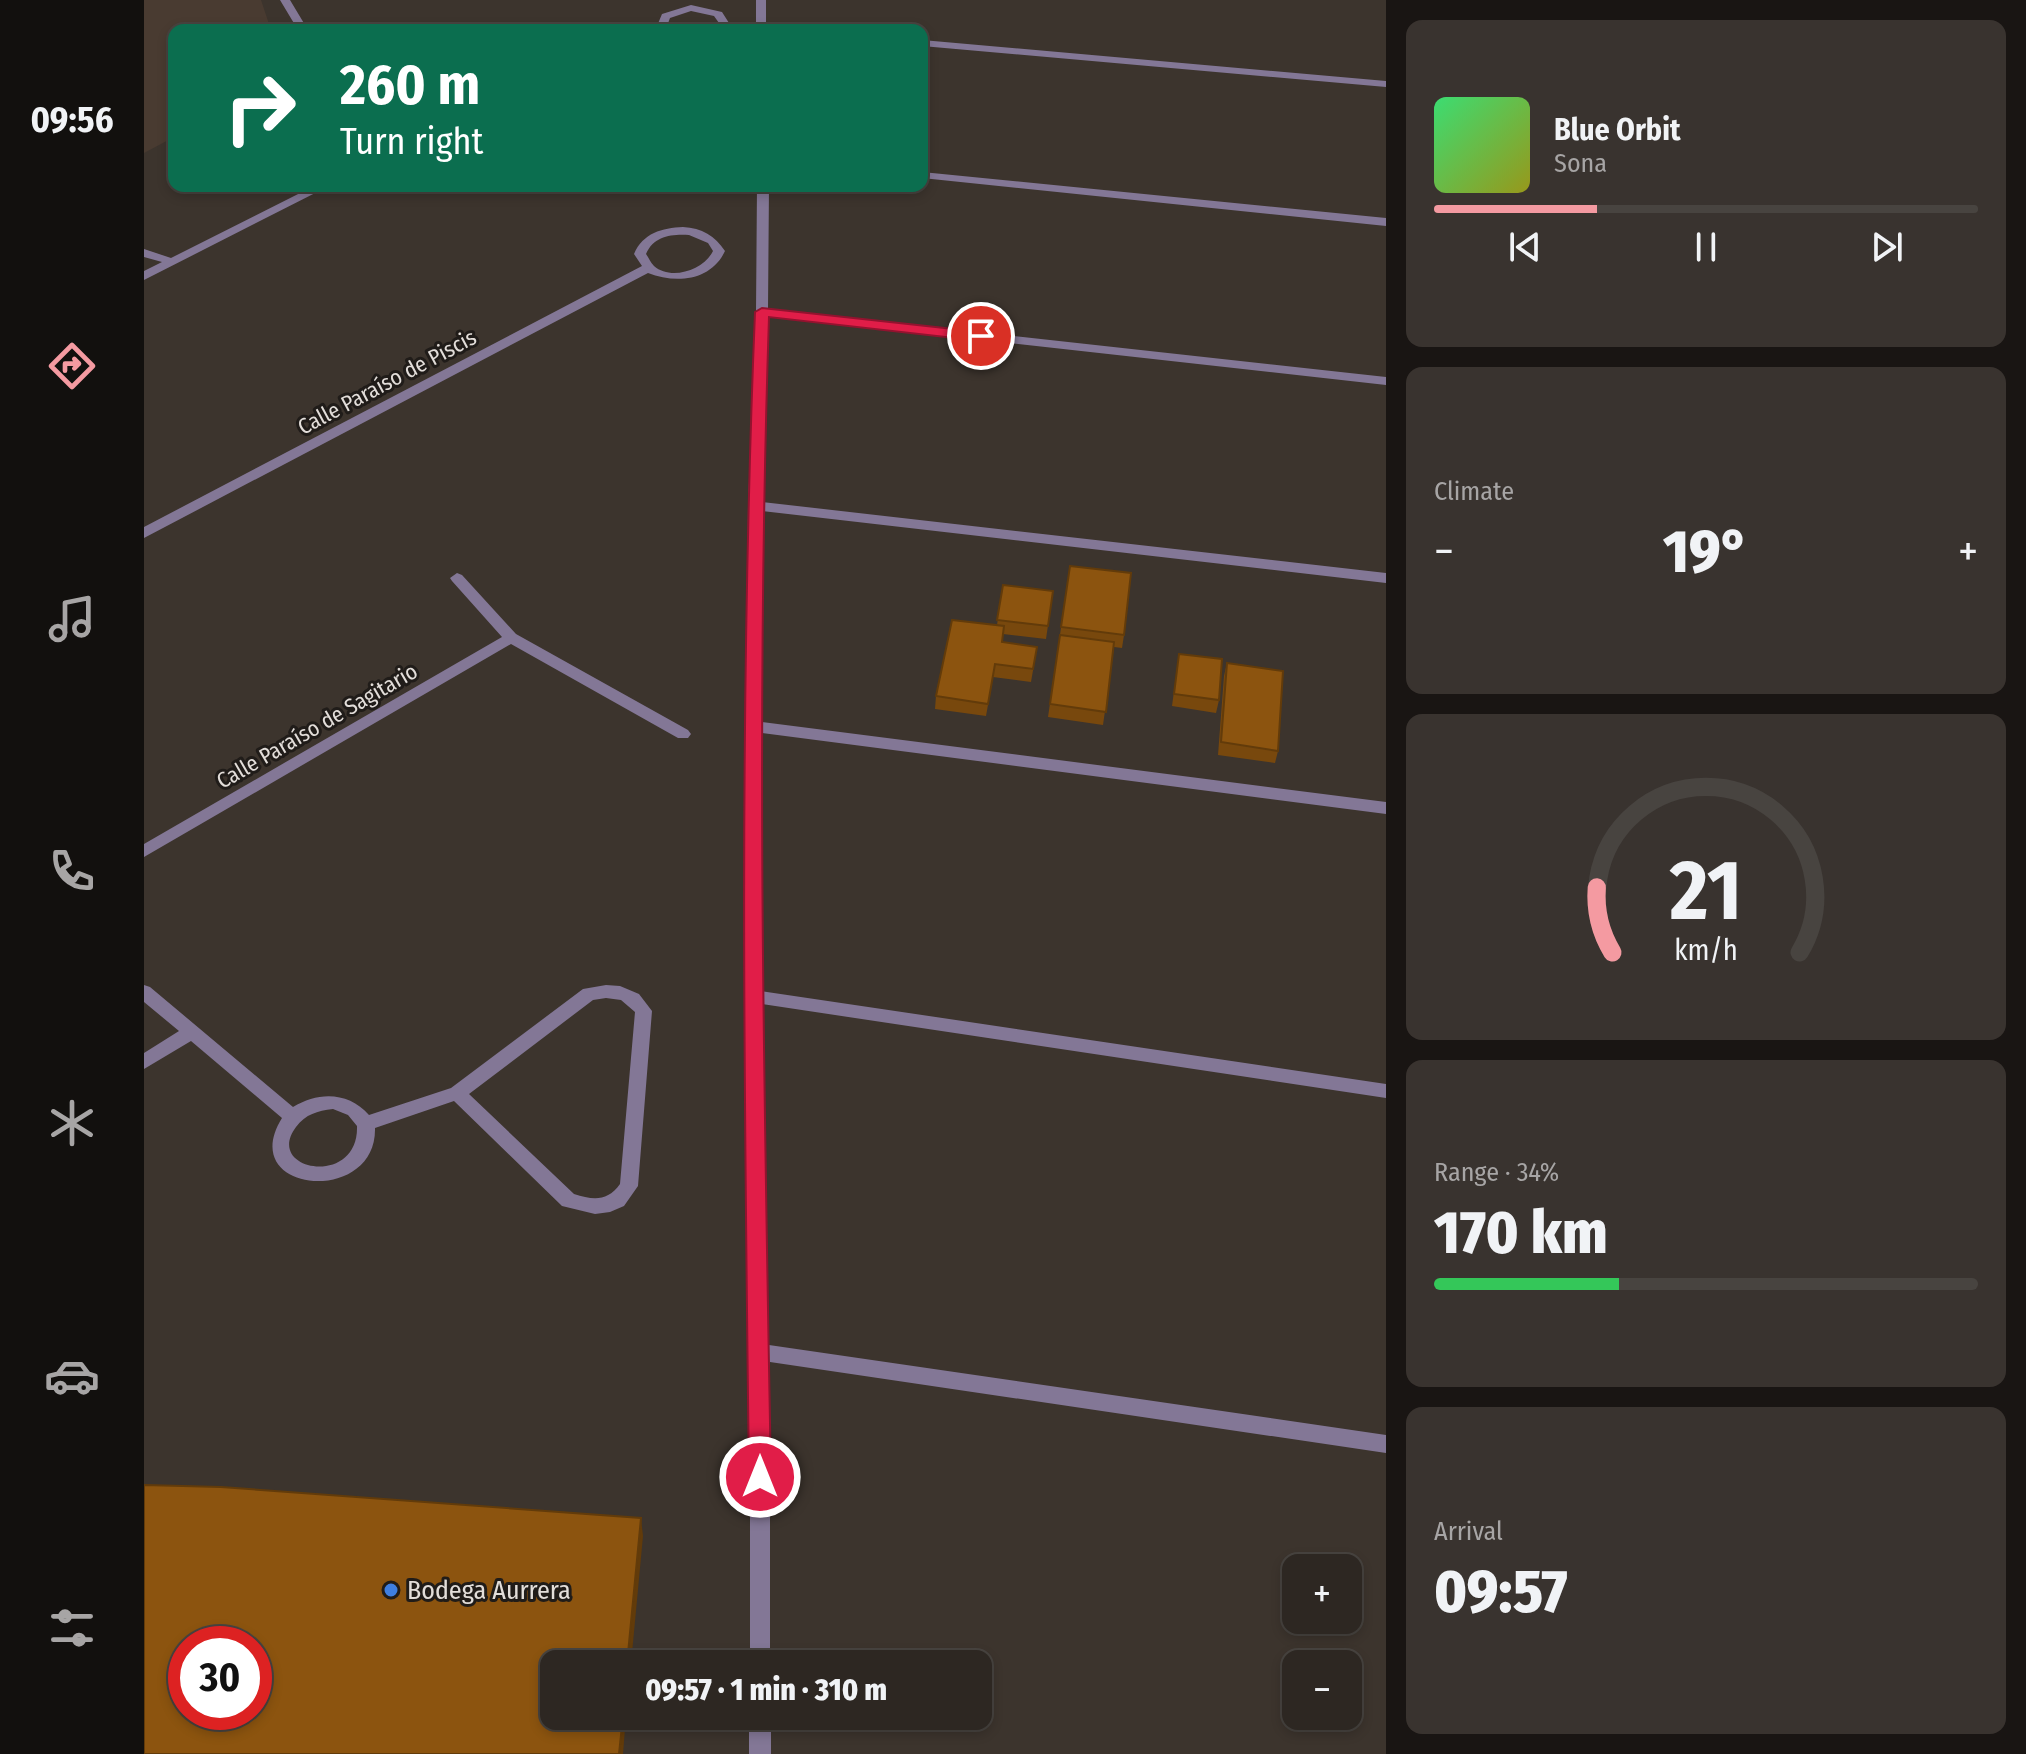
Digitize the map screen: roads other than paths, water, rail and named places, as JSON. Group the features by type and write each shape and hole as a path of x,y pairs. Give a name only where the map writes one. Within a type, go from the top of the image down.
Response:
{"street":[{"path":"285,0 299,24"},
{"path":"761,0 761,24"},
{"path":"663,24 666,16 691,8 718,14 723,24"},
{"path":"928,44 1386,84"},
{"path":"928,176 1386,222"},
{"path":"144,276 311,192"},
{"path":"760,1650 760,1352 753,996 755,506 763,192"},
{"path":"667,232 702,234 711,239 719,254 709,268 685,276 658,273 648,268 642,261 642,247 647,241 667,232"},
{"path":"144,253 173,262"},
{"name":"Calle Paraíso de Piscis","path":"144,533 648,268"},
{"path":"762,312 1386,381"},
{"path":"755,506 1386,578"},
{"path":"457,578 511,638 683,734"},
{"name":"Calle Paraíso de Sagitario","path":"144,851 511,638"},
{"path":"755,727 1386,808"},
{"path":"366,1124 457,1093 589,994 607,990 624,992 637,1000 644,1011 629,1186 622,1199 605,1207 587,1207 568,1200 457,1093"},
{"path":"144,992 292,1116"},
{"path":"753,996 1386,1091"},
{"path":"144,1062 192,1032"},
{"path":"334,1102 354,1110 366,1124 365,1143 354,1161 334,1173 311,1175 291,1167 280,1152 281,1133 292,1116 312,1105 334,1102"},
{"path":"760,1352 1386,1444"},
{"path":"760,1730 760,1754"}],"place":[{"name":"Bodega Aurrera","path":"391,1590"}]}
